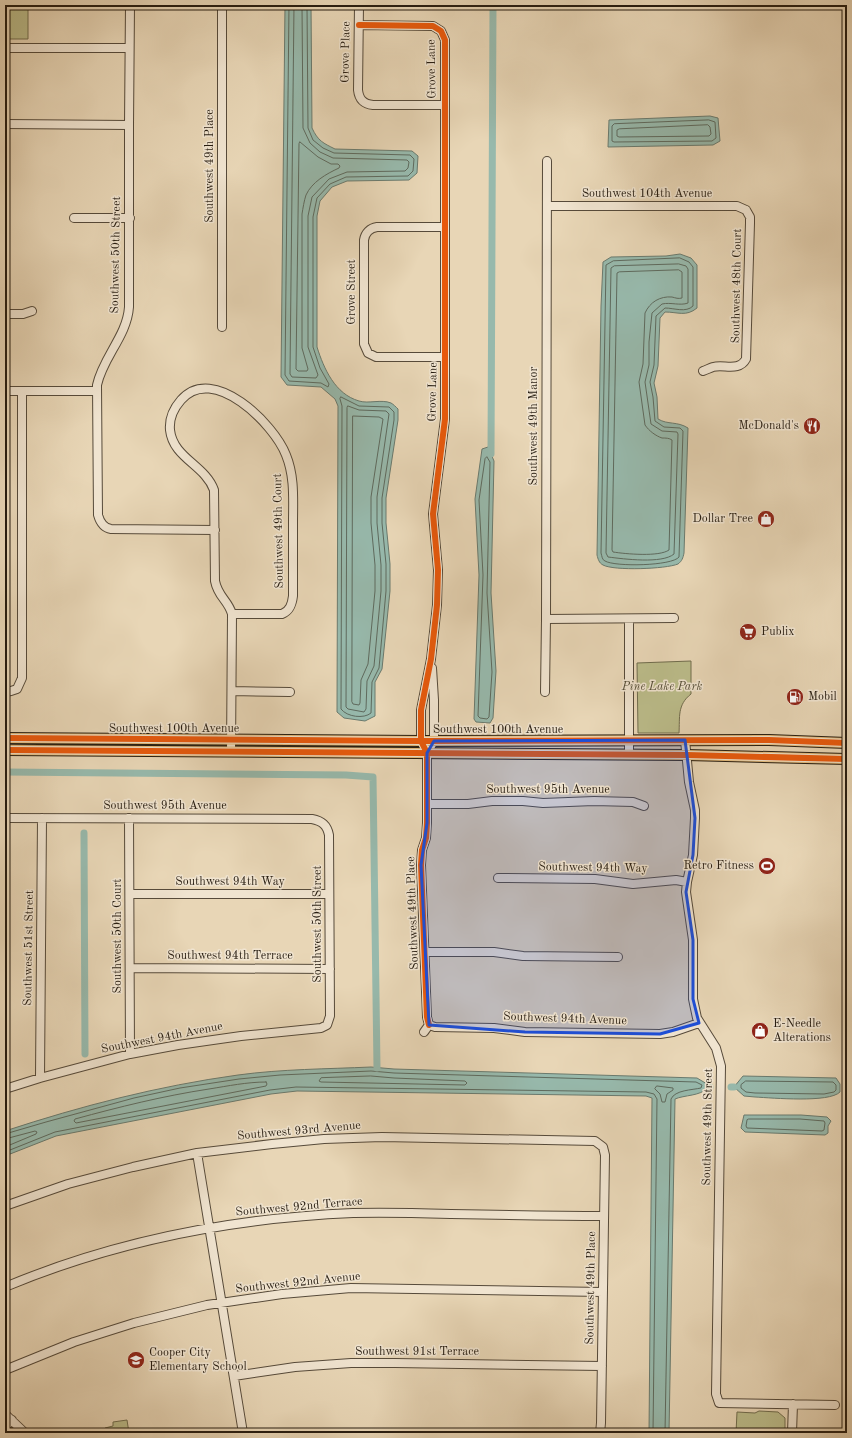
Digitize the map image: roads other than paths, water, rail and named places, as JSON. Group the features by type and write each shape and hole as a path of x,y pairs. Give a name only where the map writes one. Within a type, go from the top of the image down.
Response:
{"main road":[{"name":"Southwest 100th Avenue","path":"5,738 421,741 769,740 847,743"},
{"name":"Southwest 100th Avenue","path":"5,750 629,754 847,759"}],"street":[{"name":"Southwest 50th Street","path":"130,5 128,125 130,293 128,318 125,328 100,373 97,391 98,515 100,522 105,527 111,529 215,530"},
{"name":"Southwest 49th Place","path":"222,5 222,327"},
{"name":"Grove Place","path":"359,5 358,90 360,99 370,105 444,105"},
{"name":"Grove Lane","path":"359,25 430,26 439,29 443,33 445,40 445,419 433,514 438,587 431,659 421,710 421,741 427,753"},
{"path":"5,48 129,48"},
{"path":"5,124 128,125"},
{"name":"Southwest 49th Manor","path":"545,692 547,161"},
{"name":"Southwest 104th Avenue","path":"547,206 737,206 748,208"},
{"name":"Southwest 48th Court","path":"703,371 712,367 735,367 742,365 747,356 750,223 748,208"},
{"path":"74,218 130,218"},
{"name":"Grove Street","path":"444,227 377,227 369,231 364,240 364,344 369,354 373,356 445,357"},
{"path":"5,314 23,314 32,311"},
{"name":"Southwest 49th Court","path":"215,530 215,499 211,482 208,477 179,452 170,430 172,416 184,396 196,390 205,389 221,390 234,397 265,423 276,437 286,454 291,474 293,492 293,596 290,607 282,614 232,614"},
{"path":"5,391 97,391"},
{"path":"5,692 17,689 22,678 22,391"},
{"path":"215,530 215,572 217,589 228,605 232,614 231,752"},
{"path":"546,619 674,618"},
{"path":"629,619 629,754"},
{"name":"Grove Lane","path":"427,753 434,741 435,705 431,659"},
{"path":"232,691 290,692"},
{"name":"Southwest 49th Street","path":"686,740 689,782 694,802 695,818 693,855 687,882 686,896 693,940 693,999 695,1013 699,1023 716,1048 721,1066 716,1394 719,1403 792,1404"},
{"name":"Southwest 49th Place","path":"427,753 427,831 421,857 427,1028"},
{"name":"Southwest 95th Avenue","path":"427,804 468,804 492,801 523,801 543,803 594,801 633,802 644,806"},
{"name":"Southwest 95th Avenue","path":"5,818 312,819 320,821 324,824"},
{"name":"Southwest 51st Street","path":"40,1078 42,818"},
{"name":"Southwest 50th Court","path":"129,818 130,1054"},
{"name":"Southwest 50th Street","path":"324,824 329,835 330,1016 327,1025"},
{"name":"Southwest 94th Way","path":"498,878 595,879 623,884 676,880 687,882"},
{"name":"Southwest 94th Way","path":"130,894 329,894"},
{"path":"425,952 494,952 523,956 618,957"},
{"name":"Southwest 94th Terrace","path":"130,968 330,968"},
{"name":"Southwest 94th Avenue","path":"427,1028 494,1028 525,1032 660,1034 673,1032 699,1023"},
{"name":"Southwest 94th Avenue","path":"5,1089 130,1054 212,1040 273,1032 317,1029 327,1025"},
{"name":"Southwest 93rd Avenue","path":"5,1206 93,1177 133,1167 197,1153 284,1142 352,1138 589,1140 601,1144"},
{"name":"Southwest 49th Place","path":"600,1433 605,1155 605,1150 601,1144"},
{"path":"197,1153 223,1303 243,1433"},
{"name":"Southwest 92nd Terrace","path":"5,1287 49,1270 146,1242 210,1228 294,1217 354,1213 604,1216"},
{"name":"Southwest 92nd Avenue","path":"5,1370 74,1342 109,1330 156,1317 223,1303 282,1294 351,1288 603,1292"},
{"name":"Southwest 91st Terrace","path":"234,1376 294,1367 359,1363 602,1366"},
{"path":"792,1433 792,1404 835,1405"},
{"path":"5,1414 25,1433"},
{"path":"5,1427 12,1420"}],"water":[{"path":"285,5 311,5 312,128 319,139 335,149 412,151 418,156 417,173 409,180 347,181 332,187 320,201 317,216 317,347 323,364 337,387 351,398 363,402 379,401 392,403 398,409 398,420 386,498 390,591 382,669 375,682 375,716 365,721 344,718 337,712 338,406 335,399 321,387 287,385 281,377"},
{"path":"710,116 718,118 720,141 713,145 608,147 609,120"},
{"path":"680,254 691,258 697,265 697,308 693,311 685,313 665,312 660,318 658,366 654,383 657,397 658,419 665,422 680,424 688,428 684,555 678,564 672,566 640,569 609,567 601,563 597,555 603,262 611,257 666,256"},
{"path":"488,447 494,461 491,593 496,671 493,718 490,723 476,722 474,719 479,575 475,499 482,449"},
{"path":"371,1067 394,1069 697,1078 707,1084 707,1088 701,1093 675,1099 669,1433 649,1433 652,1098 646,1096 297,1091 271,1094 56,1136 5,1156 5,1131 91,1105 149,1091 238,1075 288,1070"},
{"path":"743,1076 836,1078 840,1084 840,1092 825,1098 813,1099 744,1096 734,1087"},
{"path":"744,1115 801,1115 827,1117 831,1121 828,1126 828,1133 825,1135 745,1132 741,1128"}],"waterway":[{"path":"491,454 493,5"},
{"path":"5,772 346,775 373,777 377,1068"},
{"path":"84,833 85,1054"}],"place":[{"name":"McDonald's","path":"812,426"},
{"name":"Dollar Tree","path":"766,519"},
{"name":"Publix","path":"748,632"},
{"name":"Mobil","path":"795,697"},
{"name":"Retro Fitness","path":"767,866"},
{"name":"E-Needle Alterations","path":"760,1031"},
{"name":"Cooper City Elementary School","path":"136,1360"}],"park label":[{"name":"Pine Lake Park","path":"662,687"}]}
